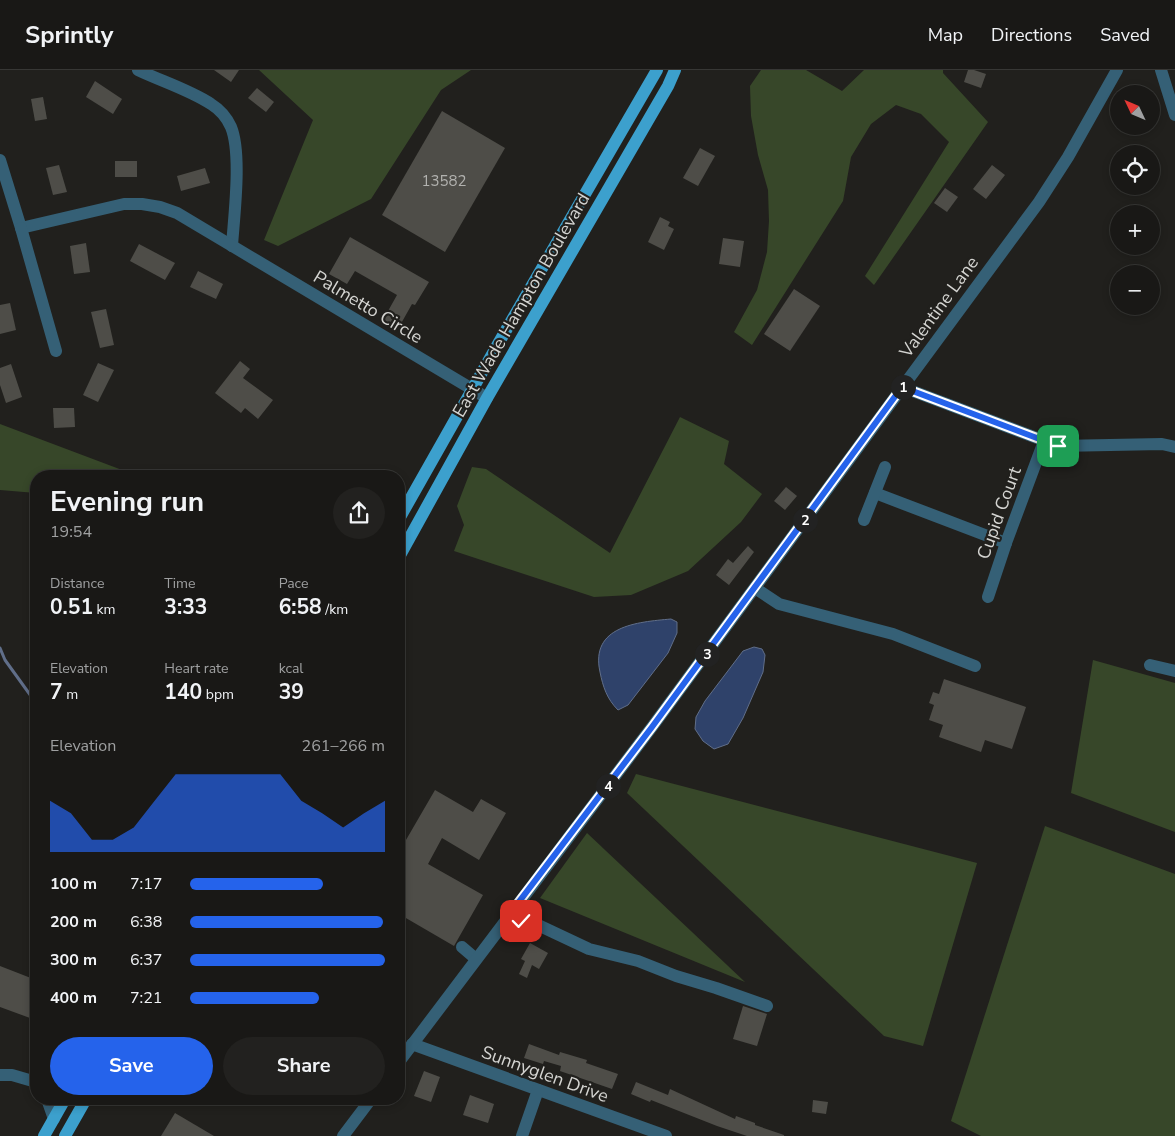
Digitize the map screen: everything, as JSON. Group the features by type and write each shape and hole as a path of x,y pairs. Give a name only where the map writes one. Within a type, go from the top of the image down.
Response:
{"main road":[{"name":"East Wade Hampton Boulevard","path":"405,508 657,70"},
{"name":"East Wade Hampton Boulevard","path":"405,546 513,352 625,161 668,86 675,70"},
{"path":"609,151 625,161"},
{"path":"540,271 555,280"},
{"path":"498,344 513,352"},
{"path":"44,1136 62,1105"},
{"path":"65,1136 83,1105"}],"street":[{"path":"138,70 213,105 223,115 231,128 234,142 236,175 232,246"},
{"name":"Valentine Lane","path":"405,1054 595,804 1039,202 1077,142 1117,70"},
{"path":"1161,70 1175,115"},
{"path":"0,160 56,352"},
{"name":"Palmetto Circle","path":"21,228 124,204 160,207 177,213 487,398"},
{"path":"902,387 1058,446 1162,444 1175,447"},
{"name":"Cupid Court","path":"988,597 1044,441"},
{"path":"864,520 885,467"},
{"path":"875,493 1006,543"},
{"path":"755,588 778,604 893,634 975,666"},
{"path":"1150,665 1175,670"},
{"path":"509,915 521,921 538,925 589,949 638,961 676,976 766,1006"},
{"path":"462,947 476,958"},
{"name":"Sunnyglen Drive","path":"412,1044 666,1136"},
{"path":"0,1075 18,1076 30,1082"},
{"path":"522,1136 538,1090"},
{"path":"49,1105 54,1119"},
{"path":"343,1136 366,1105"}],"green space":[{"path":"259,70 471,70 441,90 371,199 278,246 264,240 313,120"},
{"path":"761,70 806,70 842,91 864,70 943,70 943,73 988,122 874,285 865,276 949,142 921,114 896,105 871,124 851,157 843,201 752,345 734,332 757,290 767,252 768,190 758,155 751,116 750,86"},
{"path":"680,417 729,441 724,464 762,494 741,522 688,571 631,595 594,597 454,551 464,525 457,506 472,467 486,469 610,553"},
{"path":"0,424 122,470 30,470 30,492 0,490"},
{"path":"1093,660 1175,683 1175,832 1071,793"},
{"path":"636,774 977,863 923,1046 884,1036 627,793"},
{"path":"1045,826 1175,874 1175,1136 981,1136 951,1121"},
{"path":"587,833 745,982 540,898"}],"water":[{"path":"671,619 677,622 677,633 668,653 628,705 618,710 608,697 601,677 599,657 602,645 609,636 619,629 644,622"},
{"path":"754,647 762,649 765,655 763,672 743,718 728,744 714,749 703,741 695,729 696,717 705,701 743,651"}],"building":[{"path":"214,70 239,70 231,82"},
{"path":"968,70 986,74 981,88 964,82"},
{"path":"95,81 122,99 113,114 86,97"},
{"path":"257,88 274,102 266,112 248,98"},
{"path":"43,97 47,119 35,121 31,99"},
{"path":"442,111 505,148 445,252 382,215"},
{"path":"700,148 715,156 698,186 683,178"},
{"path":"115,161 137,161 137,177 115,177"},
{"path":"59,165 67,192 53,195 46,168"},
{"path":"992,165 1005,175 986,199 973,189"},
{"path":"205,168 210,183 181,191 177,176"},
{"path":"945,188 958,197 947,212 934,203"},
{"path":"660,217 670,222 668,226 674,229 664,250 648,242"},
{"path":"350,237 429,282 415,305 412,304 398,329 383,320 397,295 355,271 347,284 329,274"},
{"path":"723,238 744,241 740,267 719,264"},
{"path":"86,243 90,272 74,274 70,246"},
{"path":"139,244 175,263 165,280 130,261"},
{"path":"198,271 223,284 216,299 190,287"},
{"path":"794,289 820,306 790,351 764,334"},
{"path":"10,303 16,330 0,334 0,305"},
{"path":"106,309 114,345 100,348 91,312"},
{"path":"240,361 250,369 243,378 273,400 258,419 245,408 241,413 215,393"},
{"path":"98,363 114,370 98,402 83,395"},
{"path":"11,364 22,397 6,403 0,385 0,368"},
{"path":"53,408 74,408 75,427 54,428"},
{"path":"786,487 797,496 785,510 774,501"},
{"path":"748,546 754,552 729,585 716,575 728,559 733,563"},
{"path":"944,679 1026,707 1012,749 985,740 981,752 939,737 943,725 929,720 934,705 929,703 933,692 939,694"},
{"path":"435,790 473,812 481,799 506,813 479,860 442,838 428,864 483,895 454,946 405,917 405,842"},
{"path":"530,943 548,953 539,969 532,965 527,978 519,974 525,961 521,959"},
{"path":"0,966 30,978 30,1018 0,1007"},
{"path":"743,1006 767,1014 757,1046 733,1039"},
{"path":"529,1044 559,1055 560,1052 587,1060 586,1063 618,1074 612,1089 560,1071 561,1066 544,1061 543,1064 524,1058"},
{"path":"424,1071 440,1077 431,1102 414,1096"},
{"path":"636,1082 668,1095 670,1089 735,1119 736,1116 784,1136 747,1136 651,1100 650,1102 631,1094"},
{"path":"470,1095 494,1104 488,1123 463,1115"},
{"path":"813,1100 828,1102 826,1114 812,1112"},
{"path":"175,1113 214,1136 161,1136"}],"waterway":[{"path":"0,648 5,660 30,695"}],"route":[{"path":"521,921 509,915 589,812 902,387 1058,446"}]}
